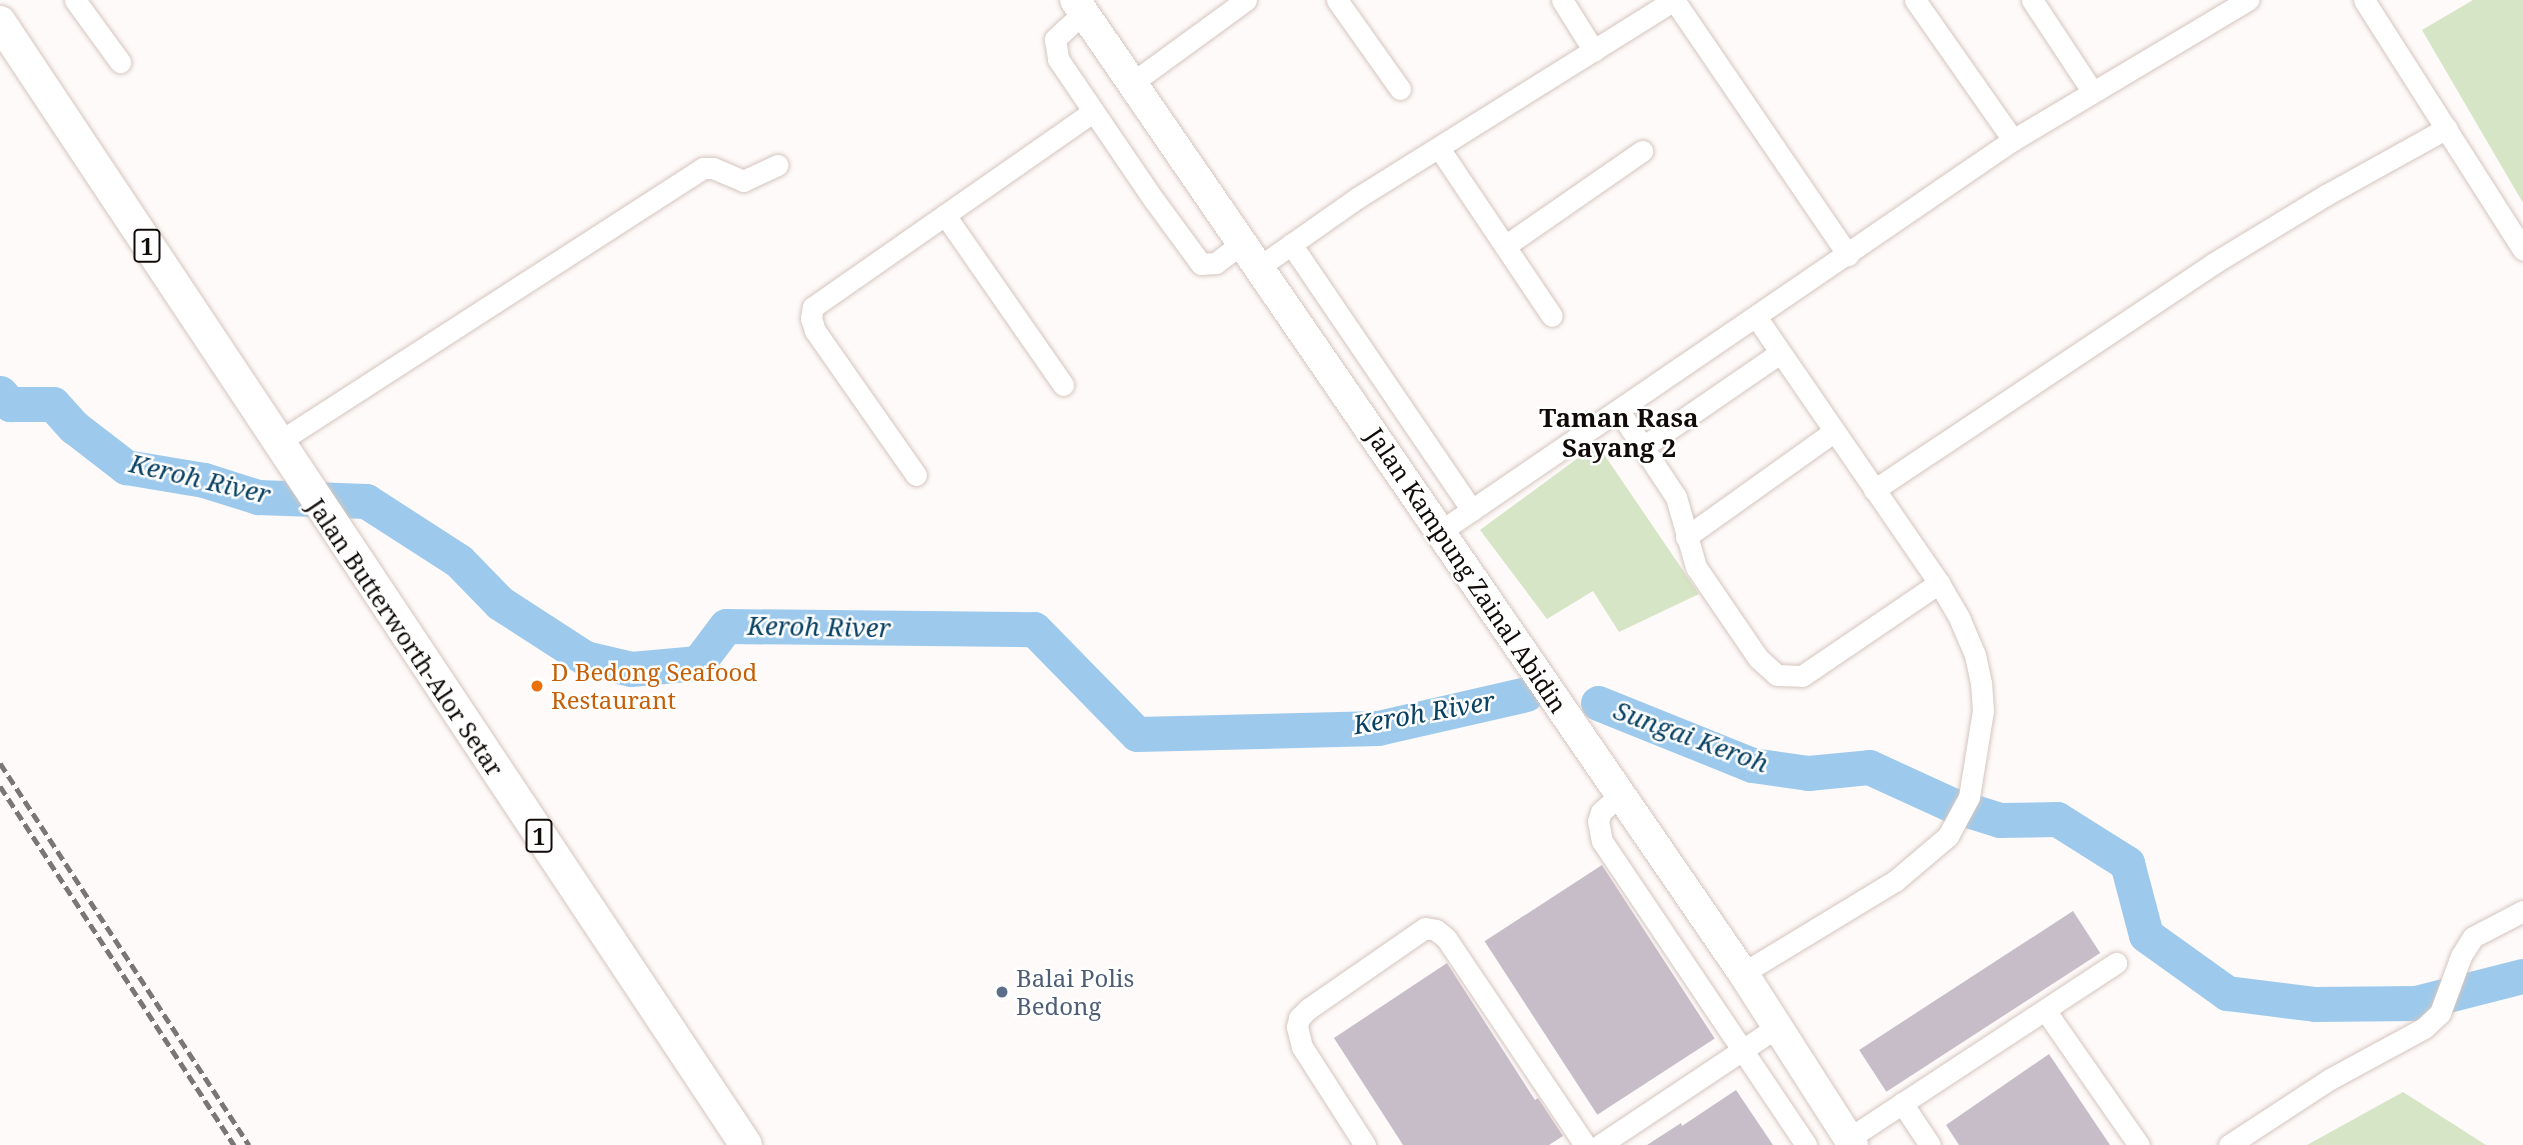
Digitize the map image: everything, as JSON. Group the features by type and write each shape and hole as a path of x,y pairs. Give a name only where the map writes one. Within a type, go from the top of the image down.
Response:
{"main road":[{"name":"Jalan Butterworth-Alor Setar","path":"0,22 277,443 746,1145"}],"street":[{"path":"75,0 120,62"},
{"path":"1132,83 1246,0"},
{"path":"1337,0 1400,89"},
{"path":"1562,0 1594,51"},
{"path":"1080,6 1055,40 1058,59 1201,264 1216,263 1291,244 1674,0 1849,255"},
{"path":"1915,0 2013,140"},
{"path":"2032,0 2092,91"},
{"path":"1441,531 1757,318 2013,140 2248,0"},
{"path":"2364,0 2523,250"},
{"name":"Jalan Kampung Zainal Abidin","path":"1080,6 1743,973 1851,1142"},
{"path":"916,475 814,331 811,318 813,307 1093,112"},
{"path":"1874,490 2214,263 2326,195 2446,128"},
{"path":"1439,148 1552,316"},
{"path":"1505,246 1642,151"},
{"path":"277,443 703,168 713,168 743,181 778,165"},
{"path":"945,215 1063,385"},
{"path":"1291,244 1472,510"},
{"path":"1743,973 1895,881 1948,836 1969,797 1981,735 1981,683 1968,636 1939,583 1757,318"},
{"path":"1643,447 1780,353"},
{"path":"1619,411 1676,497 1682,510 1686,537 1696,567 1758,658 1777,675 1790,678 1802,676 1939,583"},
{"path":"1686,537 1833,432"},
{"path":"1620,794 1601,812 1598,821 1602,841 1806,1145"},
{"path":"2229,1145 2330,1079 2409,1038 2440,1013 2450,993 2461,956 2473,937 2523,911"},
{"path":"1365,1145 1302,1047 1297,1027 1299,1018 1425,928 1436,930 1446,938 1585,1145"},
{"path":"1851,1142 1902,1103 2116,963"},
{"path":"2045,1010 2138,1145"},
{"path":"1600,1145 1777,1027"},
{"path":"1902,1103 1930,1145"}],"green space":[{"path":"2473,0 2523,0 2523,203 2422,30"},
{"path":"1597,444 1699,594 1619,632 1593,591 1547,619 1480,530"},
{"path":"2403,1092 2486,1145 2307,1145"}],"building":[{"path":"1602,865 1715,1039 1597,1115 1485,941"},
{"path":"2073,911 2100,953 1886,1092 1859,1050"},
{"path":"1447,963 1535,1100 1538,1098 1563,1136 1549,1145 1403,1145 1334,1038"},
{"path":"2049,1054 2110,1145 1959,1145 1946,1125"},
{"path":"1736,1090 1773,1145 1647,1145 1681,1123 1682,1126"}],"waterway":[{"name":"Keroh River","path":"0,393 10,404 53,404 74,427 126,467 204,480 258,497 366,501 459,561 500,603 585,658 631,669 698,663 726,626 1034,629 1137,734 1378,728 1526,694"},
{"name":"Sungai Keroh","path":"1598,703 1752,765 1808,773 1869,767 1952,805 2000,820 2057,819 2127,863 2146,935 2227,993 2315,1004 2416,1003 2523,976"}],"railway":[{"path":"0,763 249,1145"},
{"path":"0,786 234,1145"}],"place":[{"name":"D Bedong Seafood Restaurant","path":"537,686"},
{"name":"Balai Polis Bedong","path":"1002,992"}],"district":[{"name":"Taman Rasa Sayang 2","path":"1619,433"}]}
